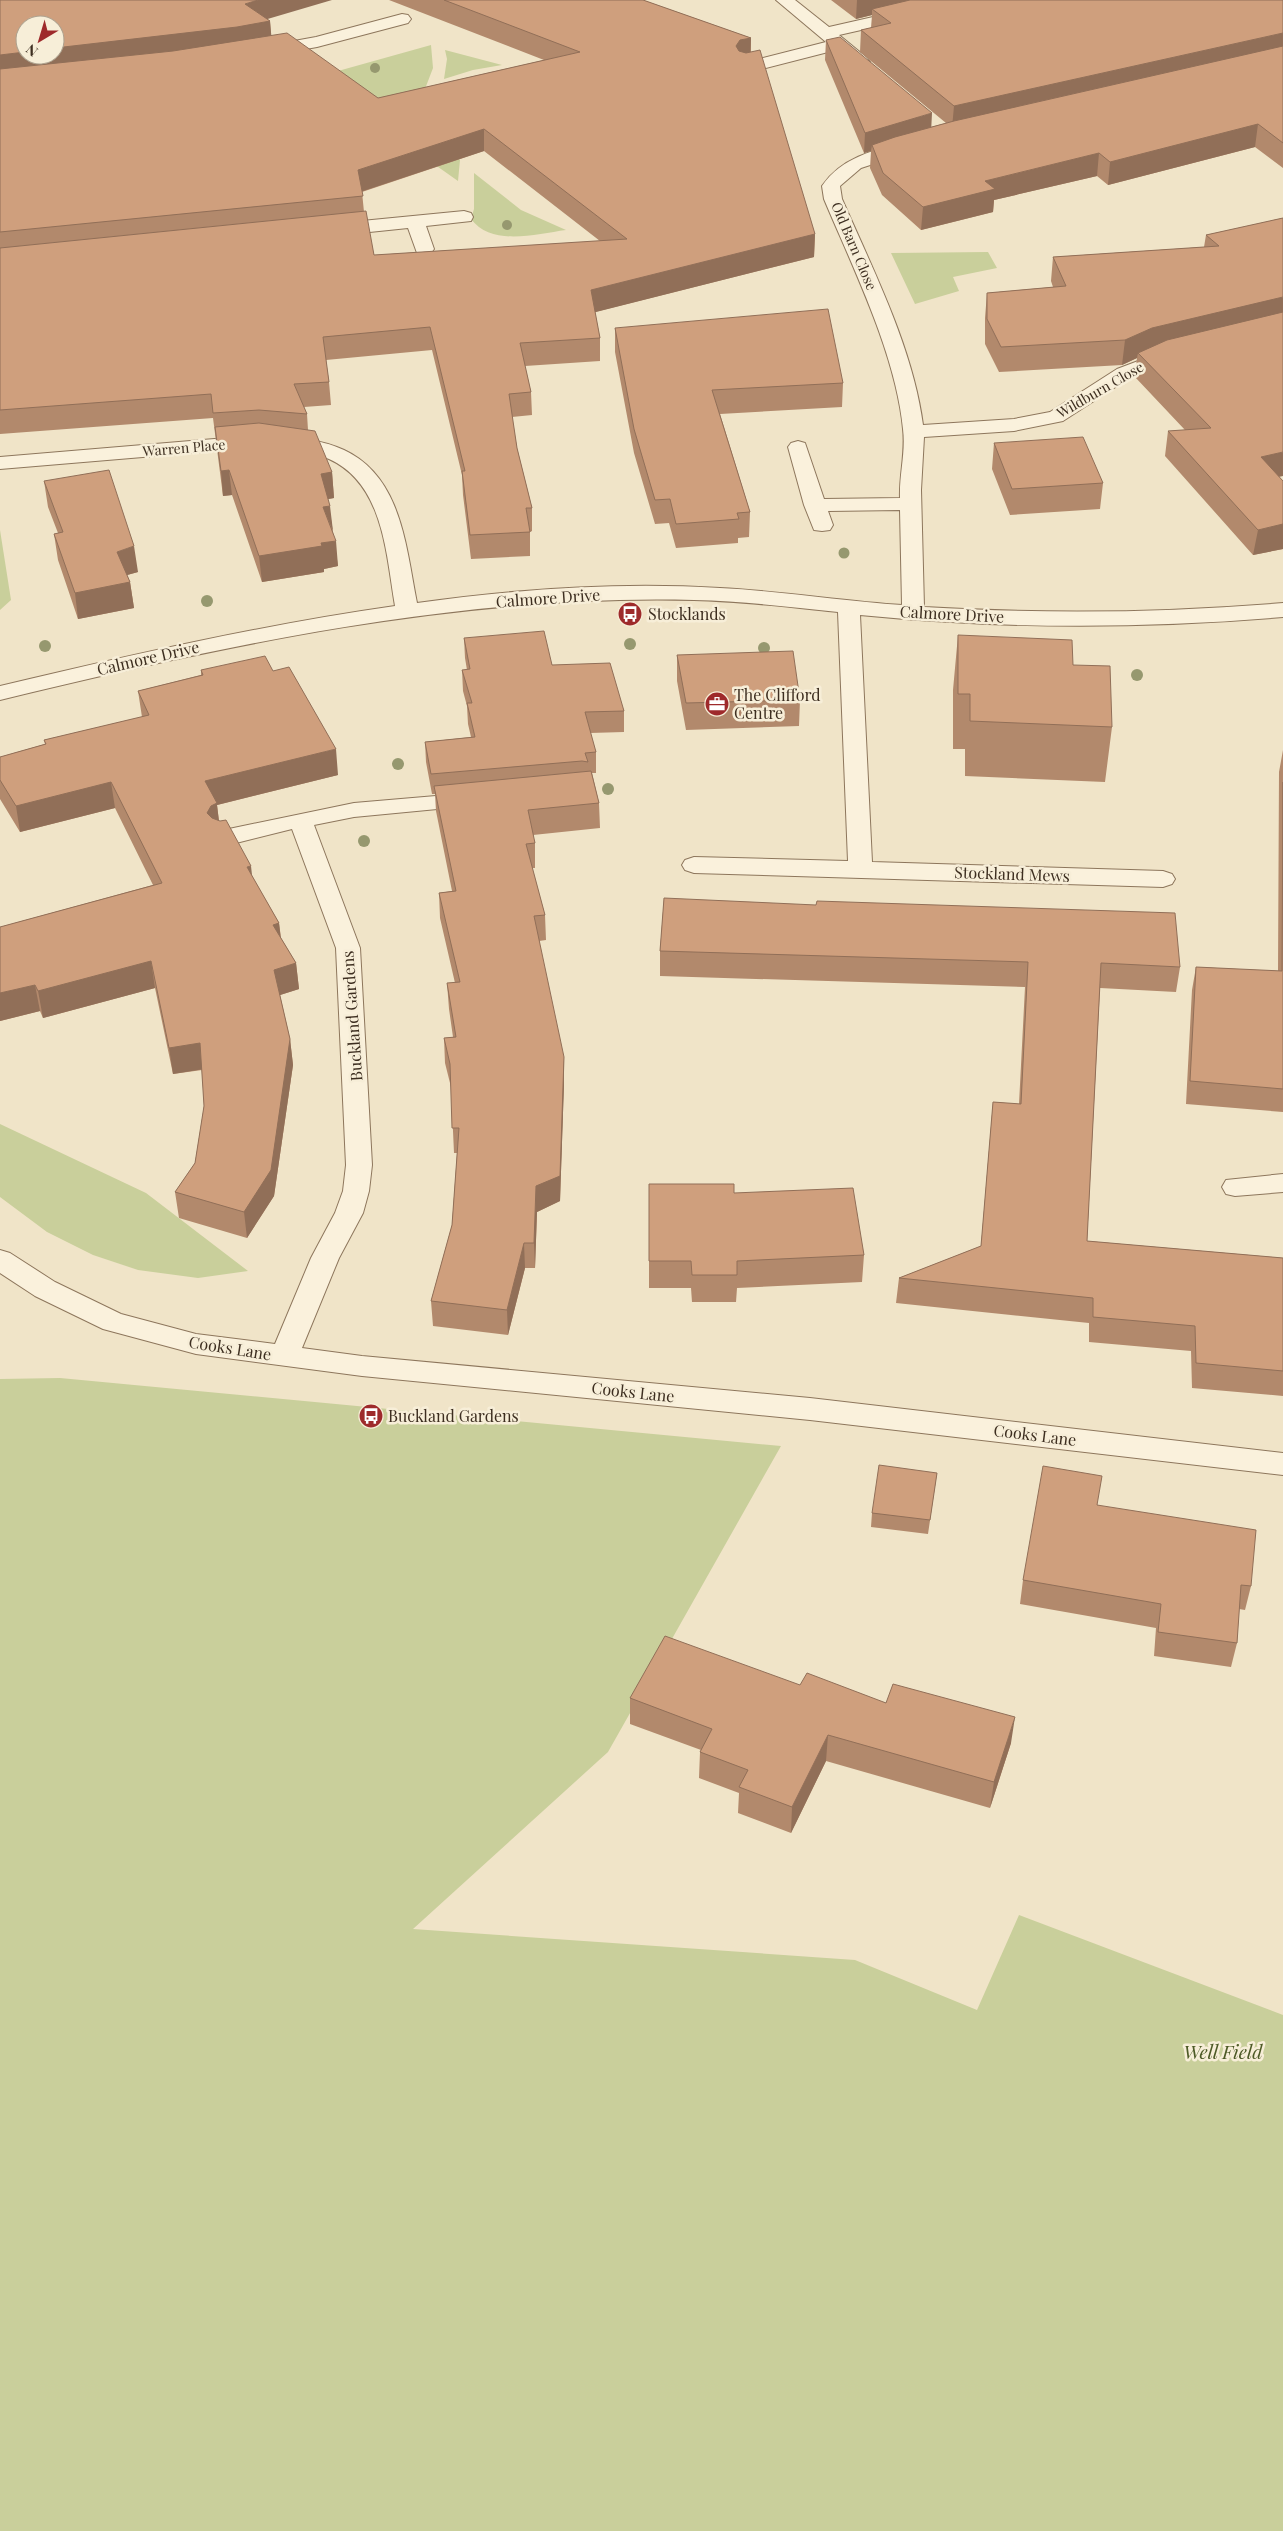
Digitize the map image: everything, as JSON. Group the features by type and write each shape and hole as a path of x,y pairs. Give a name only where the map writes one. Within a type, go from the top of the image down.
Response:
{"street":[{"path":"785,0 876,75"},
{"path":"746,68 834,39 970,0"},
{"path":"255,53 317,42 402,19"},
{"name":"Old Barn Close","path":"913,613 910,504 914,432 910,401 895,350 866,273 833,199 831,186 837,177 855,164 922,143"},
{"path":"308,232 464,217"},
{"path":"415,222 424,249"},
{"name":"Wildburn Close","path":"914,432 1014,425 1056,417 1124,373 1156,359 1188,350"},
{"name":"Warren Place","path":"0,463 261,441 288,442 334,452 351,461 366,473 377,486 385,504 407,609"},
{"path":"798,447 819,515 910,504"},
{"name":"Calmore Drive","path":"0,692 225,641 407,609 577,596 692,593 737,595 913,613 1035,618 1140,618 1283,610"},
{"path":"849,607 860,869"},
{"path":"224,838 300,820 354,810 497,798"},
{"name":"Buckland Gardens","path":"284,1356 325,1258 349,1213 356,1191 359,1165 352,992 348,948 339,919 300,820"},
{"name":"Stockland Mews","path":"694,865 1163,878"},
{"path":"1235,1187 1283,1183"},
{"name":"Cooks Lane","path":"0,1260 45,1289 113,1322 196,1344 284,1356 810,1410 1283,1464"}],"green space":[{"path":"431,45 433,68 420,102 438,141 460,160 458,181 407,145 338,71"},
{"path":"445,50 502,65 473,70 444,79 447,59"},
{"path":"474,173 521,210 566,230 528,236 502,236 480,228 471,219 474,209"},
{"path":"988,252 997,268 953,277 959,291 915,304 891,253"},
{"path":"0,530 11,600 0,610"},
{"path":"0,1124 146,1193 248,1271 198,1278 138,1270 93,1255 47,1232 0,1197"},
{"name":"Well Field","path":"60,1378 781,1446 608,1752 413,1929 855,1960 977,2010 1019,1915 1283,2015 1283,2531 0,2531 0,1379"}],"building":[{"path":"0,0 258,0 245,4 270,21 237,27 65,47 65,15 15,15 15,53 0,55"},
{"path":"444,0 643,0 751,38 740,40 736,46 739,51 746,53 760,50 815,234 591,290 600,338 520,343 531,392 509,394 517,448 532,508 526,508 530,532 470,535 462,471 465,471 430,327 323,337 329,382 294,384 307,414 259,410 213,413 211,394 0,410 0,248 366,211 374,255 627,239 484,129 358,170 363,196 0,232 0,69 38,65 65,65 65,62 173,51 287,33 378,98 580,52"},
{"path":"910,0 1283,0 1283,33 954,106 861,30 891,23 872,9"},
{"path":"840,37 932,113 865,133 826,40"},
{"path":"1283,46 1283,143 1258,124 1110,162 1099,153 985,181 995,189 923,207 883,173 872,145 954,121"},
{"path":"1283,218 1283,297 1152,328 1125,340 1001,347 987,319 987,293 1066,286 1053,257 1219,246 1206,235"},
{"path":"828,309 843,383 712,390 750,512 737,513 739,519 676,524 670,499 655,500 634,429 615,328"},
{"path":"1283,312 1283,452 1261,457 1283,481 1283,524 1258,530 1168,431 1211,428 1138,353 1167,340"},
{"path":"259,423 315,431 332,472 321,474 330,506 323,507 336,541 321,543 322,546 259,556 229,470 221,471 215,427"},
{"path":"1083,437 1103,483 1012,489 994,443"},
{"path":"109,470 134,546 117,552 130,582 75,593 54,534 63,532 44,481"},
{"path":"544,631 552,665 610,663 624,711 585,712 596,752 585,753 588,762 431,774 425,742 475,737 467,703 472,703 462,670 470,669 464,638"},
{"path":"958,635 1072,640 1073,665 1110,666 1112,727 970,721 970,694 958,694"},
{"path":"793,651 800,700 686,703 677,655"},
{"path":"265,656 273,671 289,667 336,749 205,781 217,803 211,806 207,813 212,818 220,821 226,820 251,866 247,867 279,923 273,925 296,963 274,970 290,1039 271,1170 244,1212 175,1192 195,1163 204,1106 200,1043 169,1048 151,961 38,991 35,985 0,993 0,927 162,883 111,782 16,806 0,780 0,757 46,744 44,740 149,715 138,691 203,675 201,670"},
{"path":"591,771 599,803 528,810 535,843 526,844 545,915 534,916 564,1057 560,1176 536,1186 534,1243 524,1243 507,1310 431,1301 452,1225 459,1128 452,1128 450,1064 444,1038 456,1037 447,983 460,982 439,893 456,891 434,786"},
{"path":"1283,782 1283,1089 1190,1081 1196,967 1282,971"},
{"path":"664,898 816,905 817,901 1175,913 1180,967 1101,963 1087,1241 1283,1258 1283,1371 1196,1363 1195,1326 1093,1317 1093,1298 899,1278 981,1246 993,1102 1021,1104 1028,962 660,951"},
{"path":"649,1184 734,1184 734,1193 853,1188 864,1255 737,1261 737,1275 692,1275 691,1261 649,1261"},
{"path":"879,1465 937,1473 930,1520 872,1513"},
{"path":"1043,1466 1102,1476 1097,1505 1256,1530 1251,1586 1241,1585 1237,1643 1158,1632 1161,1604 1023,1580"},
{"path":"665,1636 800,1685 807,1673 886,1703 893,1684 1015,1717 994,1782 828,1735 792,1807 739,1787 748,1770 700,1752 712,1729 630,1698"}],"place":[{"name":"Stocklands","path":"630,614"},
{"name":"The Clifford Centre","path":"717,704"},
{"name":"Buckland Gardens","path":"371,1416"}]}
